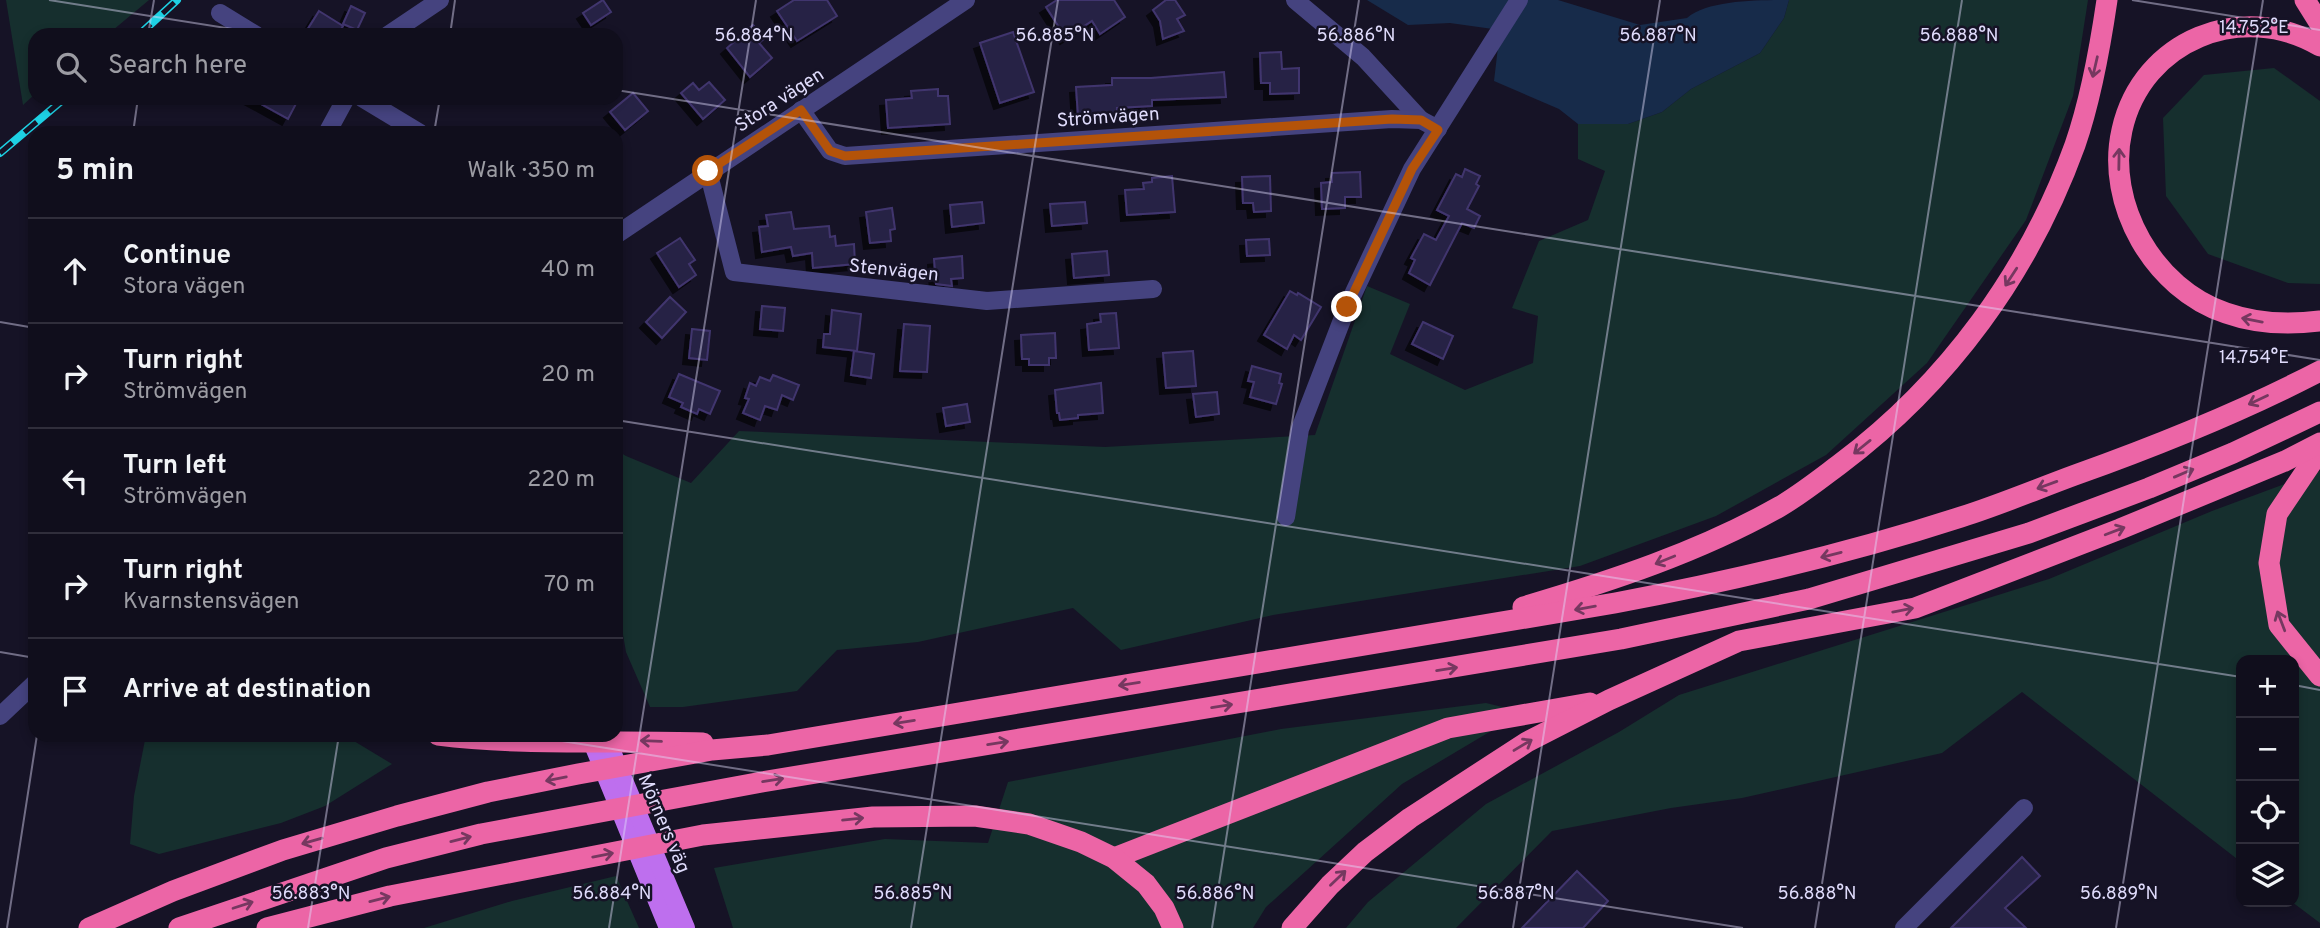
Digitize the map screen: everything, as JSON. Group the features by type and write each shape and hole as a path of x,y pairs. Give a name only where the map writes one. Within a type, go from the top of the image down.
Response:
{"highway":[{"path":"1433,634 1600,583 1736,529 1780,506 1820,480 1865,446 1903,411 1944,369 1975,330 2036,235 2076,142 2100,46 2107,0"},
{"path":"2305,0 2320,24"},
{"path":"2320,46 2287,25 2266,20 2243,18 2218,22 2192,33 2157,63 2128,106 2118,158 2120,185 2137,236 2170,278 2193,297 2222,312 2245,319 2273,324 2320,321"},
{"path":"89,928 173,891 283,850 488,792 712,750 768,744 1433,634 1723,582 1841,553 1961,517 2140,451 2222,418 2320,371"},
{"path":"179,928 386,858 481,834 762,782 1621,639 1809,599 2029,533 2161,483 2320,412"},
{"path":"1292,928 1330,885 1365,852 1410,818 1527,742 1609,700 1739,641 1915,608 2133,524 2284,461 2320,443"},
{"path":"2320,456 2312,463 2277,514 2269,564 2278,625 2320,676"},
{"path":"1114,858 1448,728 1609,700"},
{"path":"623,740 768,744"},
{"path":"267,928 390,896 703,835 873,817 975,816 1029,824 1081,842 1114,858 1146,884 1164,908 1173,928"}],"main road":[{"name":"Mörners väg","path":"592,742 652,867 686,928"},
{"name":"Mörners väg","path":"607,742 652,867 668,928"}],"street":[{"path":"398,28 440,0"},
{"name":"Stora vägen","path":"623,230 966,0"},
{"path":"1295,0 1363,57 1421,120"},
{"path":"1286,517 1300,429 1347,307 1412,169 1520,0"},
{"path":"220,13 245,28"},
{"path":"331,126 342,105"},
{"path":"374,105 408,126"},
{"name":"Strömvägen","path":"801,110 830,151 845,156 1392,119 1421,120 1438,130"},
{"name":"Stenvägen","path":"708,171 734,272 987,301 1153,289"},
{"path":"0,716 28,690"},
{"path":"1904,928 2024,808"}],"green space":[{"path":"6,0 149,0 115,28 28,28 28,100 23,105"},
{"path":"1789,0 2088,0 2073,96 2026,220 1927,363 1826,455 1716,516 1580,566 1273,615 1121,650 1073,608 918,642 837,650 797,691 683,707 650,707 626,652 623,634 623,454 691,483 739,431 1105,447 1315,435 1367,286 1410,304 1390,354 1465,390 1533,363 1538,316 1512,308 1539,241 1588,220 1605,171 1578,159 1578,124 1628,124 1662,112 1691,89 1760,53 1784,18"},
{"path":"2274,68 2320,101 2320,284 2288,283 2208,254 2166,196 2163,118 2204,75"},
{"path":"2320,471 2320,923 2299,907 2299,655 2236,655 2236,858 2022,692 1942,753 1742,798 1671,808 1552,831 1456,928 1346,928 1368,902 1486,804 1619,732 1679,695 2049,579 2212,511"},
{"path":"1486,703 1523,712 1402,784 1266,907 1253,928 733,928 714,868 885,839 988,843 1008,782 1281,729"},
{"path":"145,742 356,742 392,764 325,806 281,823 159,854 130,844 134,796"},
{"path":"616,876 639,928 424,928 512,901"}],"water":[{"path":"1367,0 1558,0 1640,25 1687,18 1720,4 1789,0 1784,18 1760,53 1691,89 1662,112 1628,124 1578,124 1559,109 1494,81 1500,30 1450,23 1408,25"}],"building":[{"path":"603,0 611,12 591,25 583,13"},
{"path":"794,0 827,0 837,16 797,41 777,11"},
{"path":"1057,0 1114,0 1125,17 1100,34 1092,21 1066,38 1046,7"},
{"path":"1166,0 1175,0 1185,15 1177,19 1184,31 1163,39 1160,21 1153,10"},
{"path":"351,6 365,13 358,28 343,24"},
{"path":"319,11 343,26 342,28 308,28"},
{"path":"753,25 765,38 759,43 772,58 750,77 727,48"},
{"path":"1013,32 1034,92 1000,103 980,43"},
{"path":"1281,52 1282,69 1299,68 1299,93 1270,94 1270,83 1261,83 1260,53"},
{"path":"1224,72 1226,97 1152,100 1152,106 1117,108 1117,114 1078,116 1076,87 1112,85 1112,78"},
{"path":"709,82 725,100 703,119 681,93 693,83 699,90"},
{"path":"938,89 938,96 948,96 950,124 888,128 886,100 912,98 911,91"},
{"path":"633,93 648,111 625,130 610,112 618,105 623,105 623,101"},
{"path":"263,105 295,105 288,119"},
{"path":"1465,169 1480,176 1476,184 1479,186 1467,209 1480,216 1474,228 1462,223 1430,285 1409,273 1415,260 1411,258 1424,234 1436,240 1449,216 1437,210 1456,174 1462,177"},
{"path":"1360,172 1361,197 1345,197 1345,208 1322,209 1321,183 1332,182 1332,173"},
{"path":"1172,176 1175,212 1127,215 1125,190 1144,189 1143,183 1152,182 1152,178"},
{"path":"1270,176 1271,211 1254,212 1253,203 1243,203 1242,177"},
{"path":"982,202 984,223 952,227 950,205"},
{"path":"1085,202 1087,223 1052,226 1050,204"},
{"path":"892,208 895,229 890,230 891,241 870,243 866,212"},
{"path":"791,212 794,229 829,226 830,237 835,236 836,246 854,244 855,264 813,268 812,253 793,256 791,247 762,252 759,227 768,226 766,215"},
{"path":"680,238 695,260 689,264 696,275 679,287 657,253"},
{"path":"1269,239 1270,255 1247,256 1246,240"},
{"path":"1107,251 1109,275 1074,278 1072,254"},
{"path":"962,256 963,278 951,279 952,286 936,284 934,259"},
{"path":"1290,291 1321,307 1301,340 1294,335 1287,349 1264,335"},
{"path":"670,297 686,312 662,338 646,322"},
{"path":"762,306 785,308 783,331 760,329"},
{"path":"832,310 861,314 857,351 823,347 824,334 830,334"},
{"path":"1116,313 1119,348 1089,350 1087,324 1101,322 1100,314"},
{"path":"1423,322 1453,336 1443,359 1412,344"},
{"path":"904,324 930,326 927,372 900,371"},
{"path":"692,329 710,331 707,360 689,358"},
{"path":"1055,333 1056,358 1049,358 1049,365 1029,365 1029,359 1022,359 1021,335"},
{"path":"854,351 874,354 871,378 851,375"},
{"path":"1193,351 1196,386 1166,388 1163,353"},
{"path":"1252,366 1281,374 1279,383 1282,384 1276,404 1250,397 1254,382 1248,381"},
{"path":"679,374 720,391 710,414 699,409 697,414 681,407 683,403 669,397"},
{"path":"773,375 799,385 793,400 782,395 777,410 765,406 760,420 743,413 749,399 745,398 750,383 756,386 760,377 770,381"},
{"path":"1101,383 1103,413 1060,420 1055,390"},
{"path":"1217,392 1219,414 1196,417 1193,394"},
{"path":"967,404 970,422 946,426 943,408"},
{"path":"2022,857 2040,876 2005,908 2026,928 1951,928"},
{"path":"1577,871 1608,901 1583,928 1522,928"}],"railway":[{"path":"147,28 177,0"},
{"path":"32,126 57,105"},
{"path":"0,153 28,129"}],"route":[{"path":"708,171 801,110 830,151 845,156 1392,119 1421,120 1438,130 1412,169 1347,307"}]}
